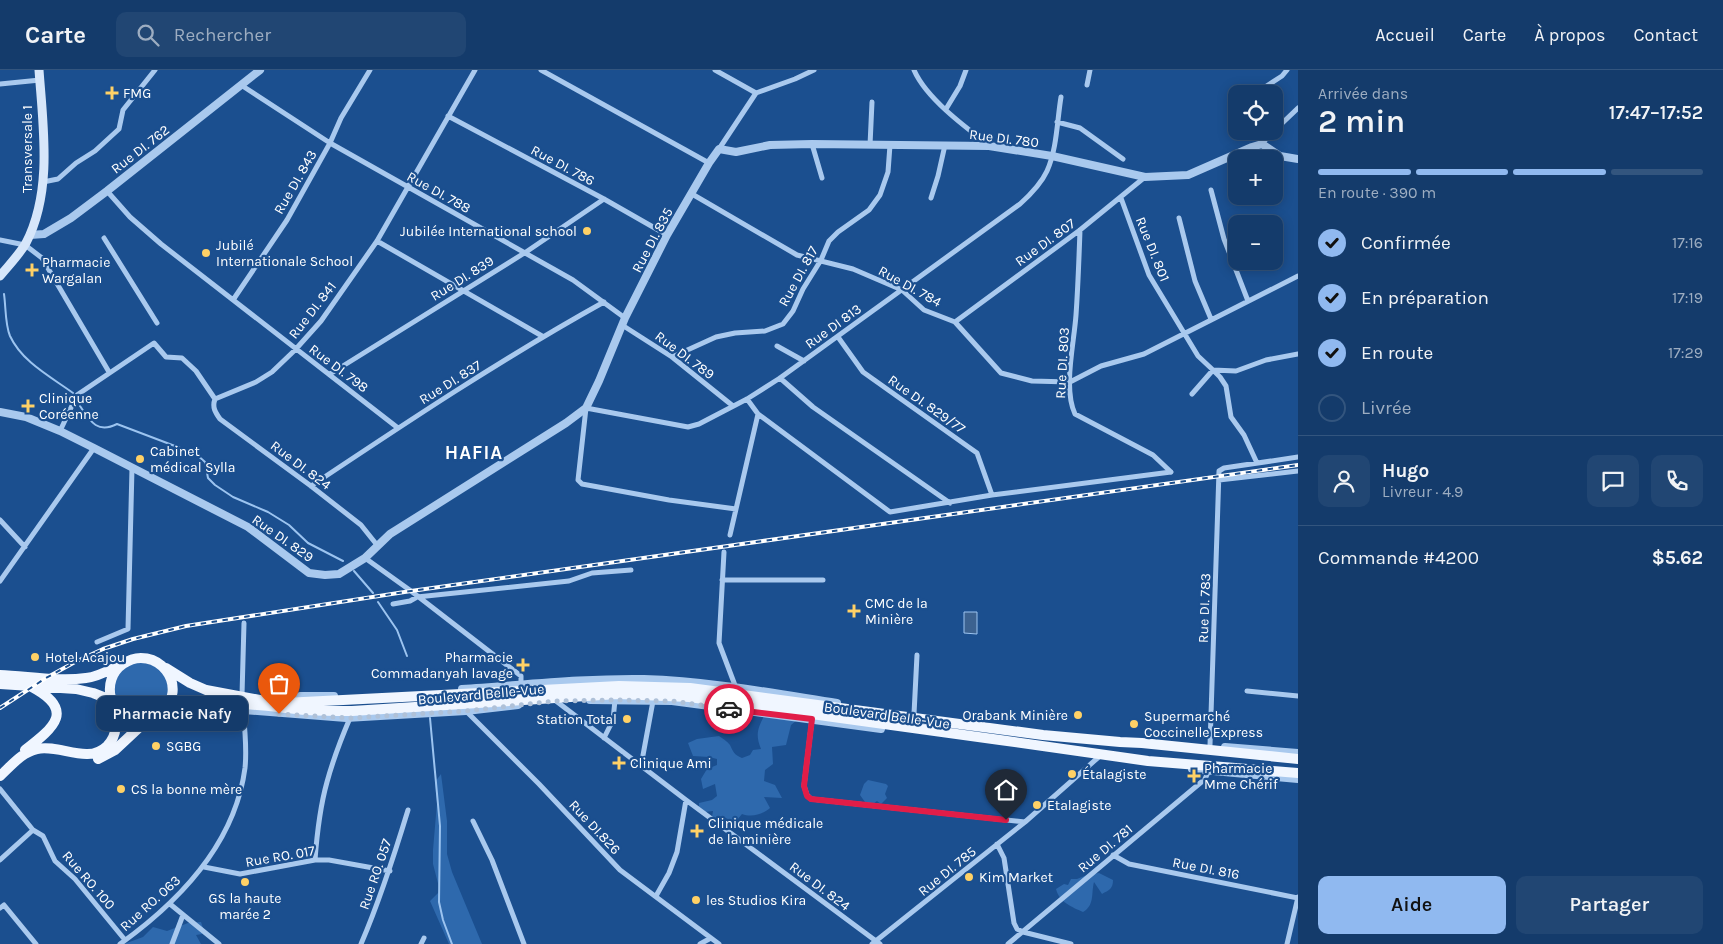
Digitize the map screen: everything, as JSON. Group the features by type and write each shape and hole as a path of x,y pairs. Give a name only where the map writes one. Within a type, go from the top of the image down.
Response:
{"main road":[{"name":"Transversale 1","path":"0,276 25,245 40,202 43,182 39,70"},
{"path":"0,675 65,679 86,678 134,659 144,658 155,661 164,667 170,676 173,688 172,700 167,710 158,718 145,722 130,720 112,703 93,692 76,689 0,684"},
{"path":"3,773 22,756 38,749 55,748 83,755 102,751 113,740 116,733 110,690 111,680 116,670 124,663"},
{"name":"Boulevard Belle-Vue","path":"164,667 190,683 206,690 274,703 619,686 690,688 1046,735 1298,759"},
{"path":"3,773 19,755 49,730 56,721 55,704 50,698 32,687"},
{"name":"Boulevard Belle-Vue","path":"158,718 182,707 226,703 309,710 352,711 618,694 689,698 1148,761 1210,768 1298,773"},
{"path":"3,773 25,760 43,754 97,760 115,750 145,722"},
{"path":"1043,746 1046,735"},
{"path":"1134,759 1140,743"}],"street":[{"path":"43,182 58,179 76,163 95,151 119,129 123,110 155,70"},
{"name":"Rue DI. 762","path":"30,235 44,234 71,218 260,70"},
{"name":"Rue DI. 843","path":"233,300 287,220 330,143 341,118 370,70"},
{"name":"Rue DI. 841","path":"214,401 256,382 272,372 295,350 320,321 377,240 475,70"},
{"path":"541,70 709,163"},
{"path":"715,70 756,93 814,70"},
{"path":"914,70 926,90 965,127 989,146"},
{"path":"946,110 960,86 966,70"},
{"path":"1088,85 1090,70"},
{"path":"1268,85 1282,76 1286,70"},
{"path":"0,84 40,80"},
{"name":"Rue DI. 788","path":"241,85 330,143 573,280 604,302 624,321"},
{"name":"Rue DI. 835","path":"586,408 624,321 667,235 709,163 756,93"},
{"name":"Rue DI 813","path":"586,408 688,427 699,424 747,399 780,378 1020,204 1034,191 1047,172 1052,156 1061,97"},
{"path":"870,145 872,102"},
{"name":"Rue DI. 780","path":"1283,122 1298,108"},
{"name":"Rue DI. 786","path":"448,116 604,199 667,235"},
{"path":"1057,122 1080,128 1123,159"},
{"name":"Rue DI. 780","path":"719,149 736,152 770,145 812,144 989,146 1052,156 1145,177 1188,175 1262,144 1266,140"},
{"path":"812,144 822,178"},
{"path":"1262,144 1280,156 1298,159"},
{"name":"Rue DI. 817","path":"672,357 716,337 735,333 766,331 783,324 793,311 830,241 838,232 869,210 880,195 888,172 890,145"},
{"path":"931,198 945,145"},
{"name":"Rue DI. 807","path":"955,322 1080,230 1145,177"},
{"path":"1211,190 1224,239 1248,301"},
{"name":"Rue DI. 798","path":"107,191 130,217 295,350 330,374 398,428"},
{"name":"Rue DI. 784","path":"692,194 797,255 860,272 902,290 924,310 955,322 1001,373 1032,381 1070,382 1101,366 1144,354 1298,276"},
{"name":"Rue DI. 801","path":"1121,198 1149,275 1198,356 1220,377 1226,386 1231,417 1244,435 1257,463"},
{"name":"Rue DI. 839","path":"330,374 526,252 604,199"},
{"path":"1179,218 1195,281 1211,319"},
{"name":"Rue DI. 803","path":"992,495 1171,472 1153,455 1075,414 1071,405 1070,382 1076,315 1080,230"},
{"path":"104,238 157,324"},
{"path":"0,240 25,245 42,258 110,372 77,395 60,431"},
{"path":"377,240 542,336"},
{"name":"Rue DI. 837","path":"311,486 542,336 604,302"},
{"name":"Rue DI. 789","path":"624,321 733,406"},
{"name":"Rue DI. 829/77","path":"838,337 862,372 977,453 992,495"},
{"name":"Rue DI. 824","path":"110,372 154,343 166,357 182,358 196,371 214,401 214,410 220,419 361,525 377,546"},
{"path":"777,346 804,361"},
{"path":"1192,394 1213,370 1236,371 1266,360 1298,354"},
{"path":"780,378 813,407 950,503"},
{"path":"747,399 758,414 890,512 992,495"},
{"path":"586,408 578,480 582,484 669,500 736,509"},
{"name":"Rue DI. 829","path":"0,412 26,417 94,448 248,527 309,573 325,575 339,574 365,558 390,534 566,423 586,408"},
{"path":"730,535 758,414"},
{"path":"0,581 94,448"},
{"path":"1257,463 1298,457"},
{"name":"Rue DI. 783","path":"1210,745 1219,471 1224,468 1257,463"},
{"path":"97,642 128,628 132,468"},
{"path":"1219,480 1298,471"},
{"path":"0,520 24,547"},
{"path":"724,552 719,643 736,688"},
{"path":"365,558 521,676 521,685"},
{"path":"393,604 410,601 417,597 569,581 592,573 631,570"},
{"path":"722,580 823,580"},
{"path":"242,696 244,623"},
{"path":"914,714 917,656"},
{"name":"Boulevard Belle-Vue","path":"274,703 300,696 366,696 642,679 683,681 736,688 1002,725 1046,735"},
{"path":"1247,691 1298,696"},
{"path":"604,738 613,720 615,700"},
{"name":"Rue DI. 824","path":"556,701 876,943"},
{"name":"Boulevard Belle-Vue","path":"226,703 243,710 296,716 350,718 466,711 556,701 672,701 1013,747 1043,746"},
{"path":"641,766 653,701"},
{"name":"Rue RO. 063","path":"120,944 170,904 204,867 227,828 241,788 245,768 246,746 243,710"},
{"name":"Rue DI.826","path":"466,711 539,784 620,870 719,944"},
{"path":"315,860 318,824 326,783 350,718"},
{"path":"812,719 804,786 807,796 811,799 1025,822"},
{"name":"Boulevard Belle-Vue","path":"1140,743 1156,741 1298,753"},
{"name":"Rue DI. 785","path":"876,943 1025,822 1102,754"},
{"name":"Boulevard Belle-Vue","path":"1210,768 1298,779"},
{"name":"Rue DI. 781","path":"1008,944 1206,779 1210,768"},
{"name":"Rue RO. 100","path":"0,789 33,830 43,836 56,861 75,879 125,940"},
{"path":"656,896 669,873 677,852 686,800"},
{"name":"Rue RO. 057","path":"361,944 377,908 390,871 408,810"},
{"path":"473,821 492,860 524,944"},
{"path":"0,860 33,830"},
{"path":"998,844 1004,858 1014,923 1018,929 1022,932 1071,944"},
{"name":"Rue DI. 816","path":"1113,855 1129,864 1298,898"},
{"name":"Rue RO. 017","path":"204,867 240,874 315,860 329,860 390,871"},
{"path":"1287,944 1298,898"},
{"path":"170,904 219,944"},
{"path":"2,906 36,944"},
{"path":"172,944 183,915"},
{"path":"421,944 424,938"},
{"path":"700,944 711,938"}],"shaded area":[{"path":"964,612 977,612 977,634 964,633"},
{"path":"136,661 160,667 171,690 158,714 130,718 113,699 116,674"},
{"path":"764,716 797,720 791,725 786,745 772,747 773,764 765,770 764,781 775,785 782,798 764,797 770,808 761,814 750,816 742,814 737,820 729,820 722,816 716,821 712,817 713,811 705,812 699,808 699,803 712,800 717,796 715,784 703,789 701,779 707,769 717,765 717,759 693,756 688,743 697,739 719,736 729,744 735,754 742,758 750,755 753,750 761,749 758,732"},
{"path":"441,774 447,821 447,854 452,872 482,944 449,944 430,901 440,891 433,864 433,850 437,803 435,782"},
{"path":"868,780 888,786 885,794 887,798 881,804 877,801 873,804 865,802 860,795 864,784"},
{"path":"1099,873 1113,880 1112,885 1110,889 1102,894 1094,882 1091,902 1083,912 1067,904 1058,894 1056,889 1064,884 1068,885 1071,879"},
{"path":"201,922 202,934 196,935 201,944 124,944 143,937 153,927 167,931 188,923"}],"waterway":[{"path":"4,294 7,326 15,345 29,361 73,393"},
{"path":"80,406 87,417 99,427 104,428 117,424 196,454 205,462 208,478 215,485 233,497 268,512 289,525 308,543 343,561"},
{"path":"354,571 373,593"},
{"path":"378,602 397,630 407,656"},
{"path":"430,718 440,826 439,902 443,920 452,944"}],"railway":[{"path":"0,708 46,678 103,649 133,639 186,626 411,591 1298,465"}],"way so far":[{"path":"279,714 350,718 466,711 556,701 615,700 672,701 729,709"}],"place":[{"name":"FMG","path":"112,93"},
{"name":"Jubilée International school","path":"587,231"},
{"name":"Jubilé Internationale School","path":"206,253"},
{"name":"Pharmacie Wargalan","path":"32,270"},
{"name":"Clinique Coréenne","path":"28,406"},
{"name":"Cabinet médical Sylla","path":"140,459"},
{"name":"CMC de la Minière","path":"854,611"},
{"name":"Hotel Acajou","path":"35,657"},
{"name":"Pharmacie Commadanyah lavage","path":"523,665"},
{"name":"Pharmacie Nafy","path":"279,714"},
{"name":"Orabank Minière","path":"1078,715"},
{"name":"Station Total","path":"627,719"},
{"name":"Supermarché Coccinelle Express","path":"1134,724"},
{"name":"SGBG","path":"156,746"},
{"name":"Clinique Ami","path":"619,763"},
{"name":"Étalagiste","path":"1072,774"},
{"name":"Pharmacie Mme Chérif","path":"1194,776"},
{"name":"CS la bonne mère","path":"121,789"},
{"name":"Etalagiste","path":"1037,805"},
{"name":"Clinique médicale de la minière","path":"697,831"},
{"name":"Kim Market","path":"969,877"},
{"name":"GS la haute marée 2","path":"245,882"},
{"name":"les Studios Kira","path":"696,900"}],"district":[{"name":"HAFIA","path":"474,452"}],"route":[{"path":"729,709 812,719 804,786 807,796 811,799 1006,820"}]}
